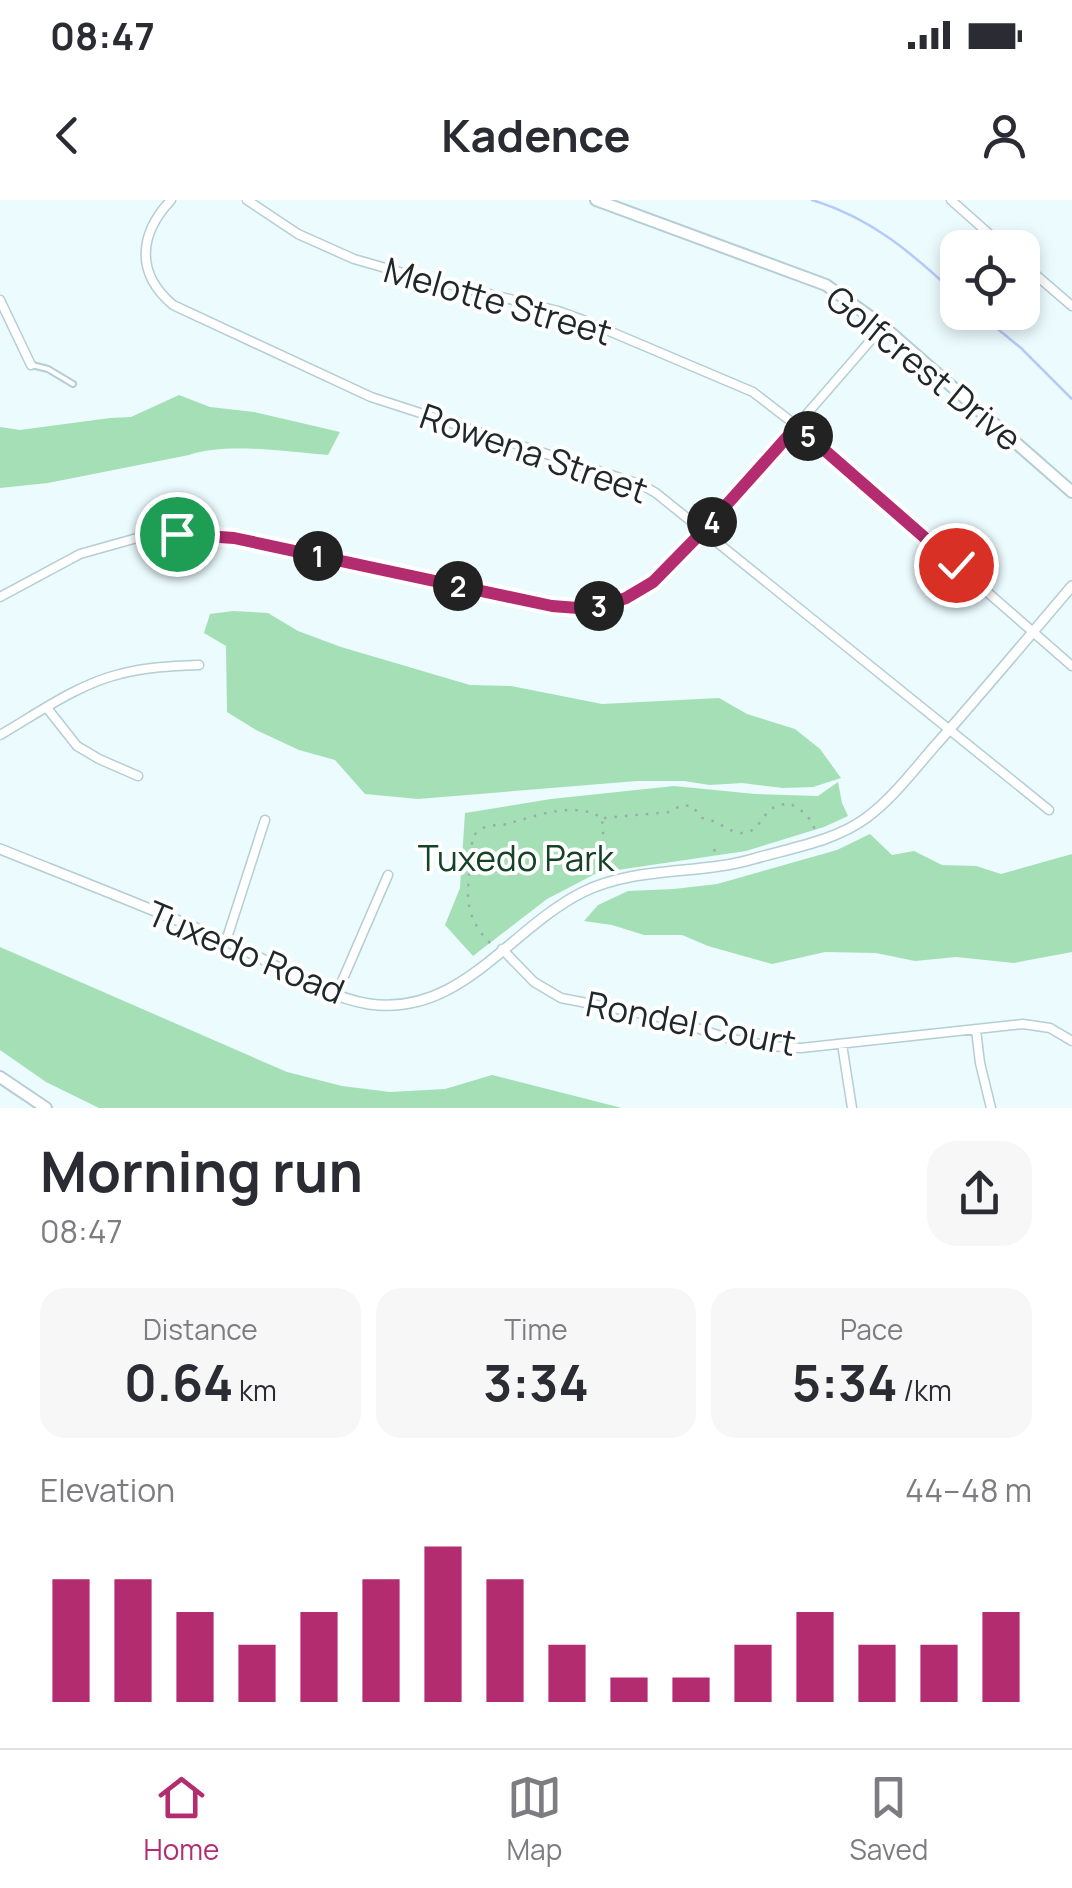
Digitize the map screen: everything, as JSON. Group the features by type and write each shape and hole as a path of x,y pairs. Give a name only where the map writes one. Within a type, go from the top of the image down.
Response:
{"main road":[{"name":"Golfcrest Drive","path":"596,200 826,285 883,326 1072,492"},
{"path":"0,1078 46,1108"}],"street":[{"name":"Rowena Street","path":"171,200 153,222 146,249 150,276 174,305 371,397 642,485 656,493 1050,810"},
{"name":"Melotte Street","path":"247,200 298,234 354,259 558,311 753,392 1072,666"},
{"path":"951,200 985,230"},
{"path":"1040,278 1072,306"},
{"path":"0,300 31,365"},
{"path":"0,597 80,554 137,538 177,534 234,538 552,606 609,604 653,582 704,530 883,326"},
{"name":"Tuxedo Road","path":"0,849 226,941 336,995 369,1004 424,1002 466,980 555,909 608,882 737,864 840,833 867,818 950,729 1072,586"},
{"path":"0,734 95,682 165,666 199,665"},
{"path":"47,708 77,746 138,776"},
{"path":"226,941 264,820"},
{"path":"336,995 388,876"},
{"name":"Rondel Court","path":"502,949 534,982 561,998 668,1019 727,1038 770,1046 802,1048 1023,1024 1050,1028 1072,1041"},
{"path":"976,1030 992,1108"},
{"path":"842,1044 852,1108"}],"lane":[{"path":"31,365 48,369 73,384"}],"path":[{"path":"490,943 476,928 467,898 470,844 488,826 561,810 591,811 602,818 692,806 702,818 710,818 739,833 756,827 769,809 789,803 812,820 815,830"},
{"path":"602,818 606,873"}],"green space":[{"path":"179,395 210,407 254,412 340,432 328,455 221,449 48,483 0,488 0,427 20,430 131,417"},
{"path":"268,613 298,631 341,647 470,685 511,686 602,704 719,698 747,714 795,729 820,749 841,778 813,787 637,781 418,799 365,794 335,760 299,750 227,712 226,646 204,633 210,614"},
{"name":"Tuxedo Park","path":"838,782 848,816 746,851 597,873 547,899 473,956 445,925 460,888 465,813 674,786 818,796"},
{"path":"870,834 892,855 914,851 942,865 976,866 1001,874 1072,854 1072,952 1014,963 956,957 915,961 876,953 825,952 772,964 682,935 644,935 584,921 598,905 628,891 717,884 837,850"},
{"path":"0,947 287,1072 342,1086 390,1092 445,1089 492,1075 622,1108 99,1108 46,1082 0,1050"}],"waterway":[{"path":"812,200 873,227 940,280"},
{"path":"999,330 1072,399"}],"route":[{"path":"177,534 234,538 552,606 609,604 626,598 664,573 797,426 956,565"}]}
